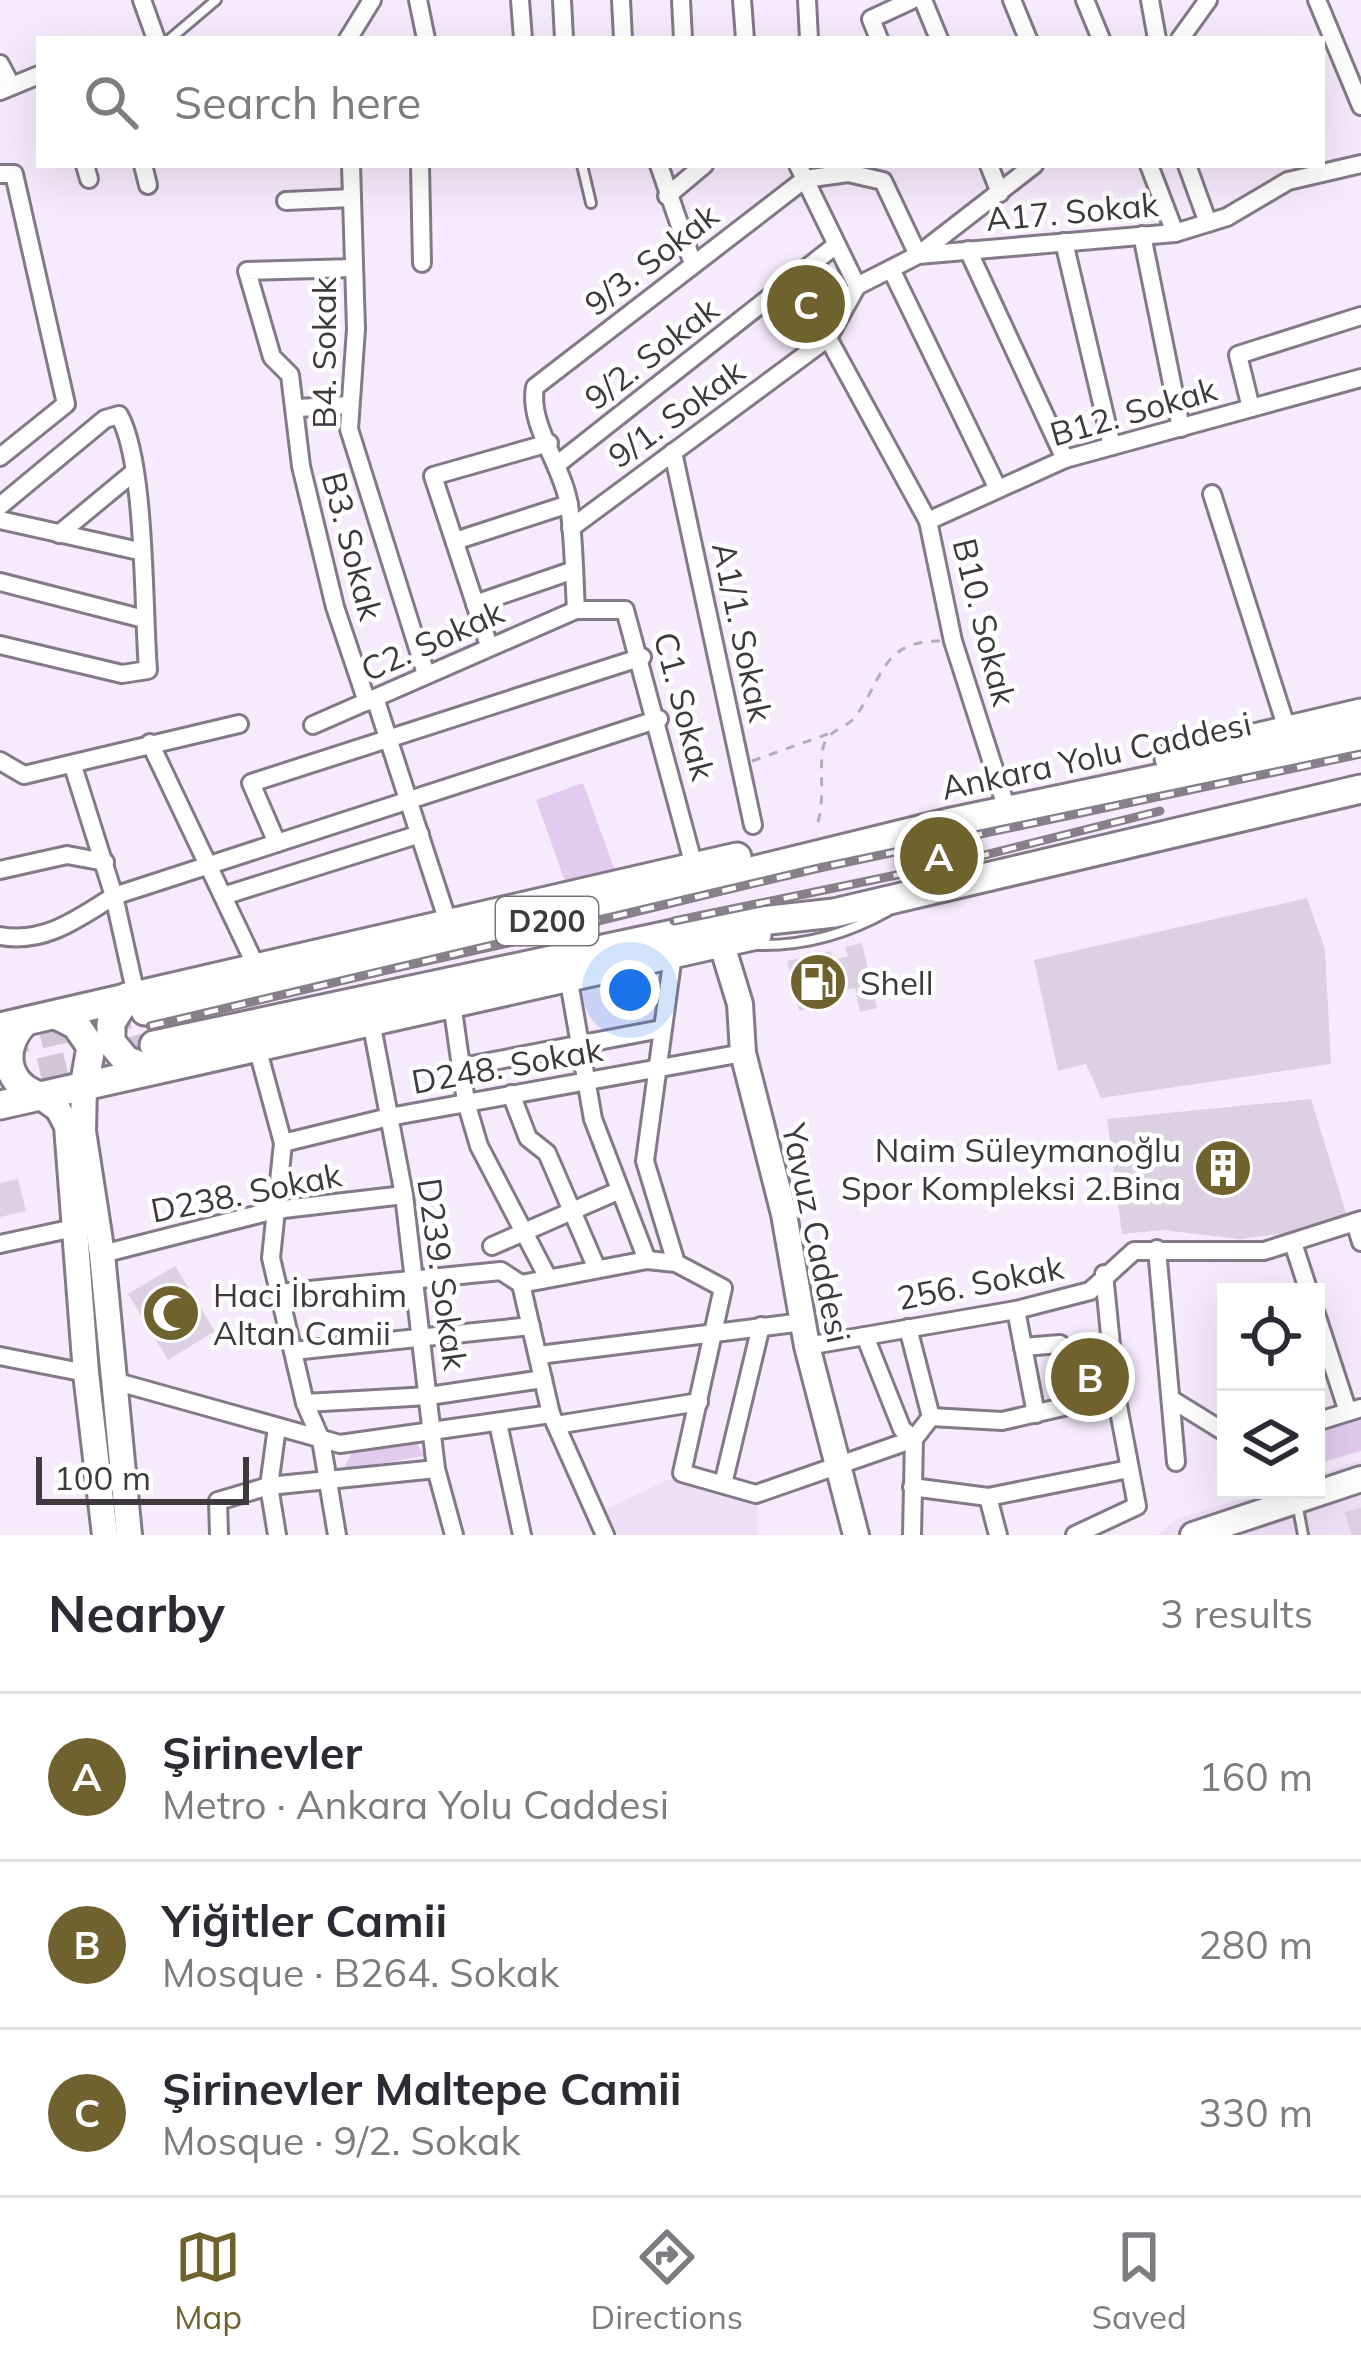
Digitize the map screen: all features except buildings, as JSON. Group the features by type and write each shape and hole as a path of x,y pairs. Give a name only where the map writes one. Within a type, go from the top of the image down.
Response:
{"highway":[{"path":"40,1096 26,1092 9,1074 6,1046 13,1024 136,1001 256,966 830,836 936,826 1004,800 1361,713"},
{"name":"Ankara Yolu Caddesi","path":"136,1001 502,932 936,826 1361,736"},
{"name":"D200","path":"152,1057 706,927 834,913 1361,789"},
{"path":"1032,866 1082,864 1361,803"},
{"path":"136,1001 112,1023 111,1042 120,1056 257,1047 722,945 834,913"},
{"path":"56,1015 76,1025 92,1047 84,1088"},
{"path":"0,1106 84,1088 152,1057"}],"main road":[{"name":"Yavuz Caddesi","path":"722,945 740,1004 742,1053 784,1214 805,1334 856,1535"},
{"path":"84,1088 83,1131 102,1254 129,1535"},
{"path":"40,1096 58,1109 67,1126 86,1373 105,1535"},
{"path":"1193,1535 1361,1479"}],"street":[{"path":"142,0 155,36"},
{"path":"350,36 372,0"},
{"path":"418,0 425,36"},
{"path":"520,0 523,36"},
{"path":"562,0 564,36"},
{"path":"620,0 623,36"},
{"path":"681,0 683,36"},
{"path":"742,0 745,36"},
{"path":"807,0 809,36"},
{"path":"878,36 871,20 912,0"},
{"path":"923,0 937,36"},
{"path":"1012,0 1027,36"},
{"path":"1085,0 1100,36"},
{"path":"1150,0 1156,36"},
{"path":"1182,36 1208,0"},
{"path":"1317,0 1361,106"},
{"path":"0,64 5,88 36,77"},
{"name":"A17. Sokak","path":"918,255 1175,232 1208,223 1288,181 1361,164"},
{"path":"144,168 148,185"},
{"name":"B4. Sokak","path":"350,168 349,429 426,674"},
{"path":"420,168 422,263"},
{"path":"660,168 693,264"},
{"path":"667,196 700,168"},
{"path":"989,168 1000,193"},
{"path":"918,255 883,181 848,173 801,172 857,286 918,255 1030,168"},
{"path":"1150,168 1175,232"},
{"path":"1188,168 1208,223"},
{"name":"9/3. Sokak","path":"549,443 537,419 535,387 693,264 801,172"},
{"path":"2,455 66,404 7,174"},
{"path":"286,201 352,198"},
{"path":"1142,236 1181,428"},
{"path":"1064,242 1112,446"},
{"name":"9/2. Sokak","path":"559,463 836,245"},
{"path":"968,250 1065,459"},
{"name":"B3. Sokak","path":"353,268 248,271 272,357 290,375 305,486 335,607 389,738 448,922"},
{"path":"891,269 997,488"},
{"name":"9/1. Sokak","path":"571,528 828,338 857,286"},
{"path":"1251,408 1238,355 1361,316"},
{"name":"B10. Sokak","path":"828,338 928,521 953,641 1004,800"},
{"name":"B12. Sokak","path":"928,521 1065,459 1361,378"},
{"path":"297,408 350,405"},
{"path":"0,506 105,419 118,415 128,432 134,472 148,670 122,674 0,645"},
{"path":"0,434 2,455"},
{"path":"489,646 433,476 549,443 569,504 576,610"},
{"name":"A1/1. Sokak","path":"673,452 754,825"},
{"path":"59,534 134,472"},
{"path":"1211,494 1287,729"},
{"path":"455,541 569,504"},
{"path":"0,520 139,551"},
{"path":"475,604 574,570"},
{"path":"0,582 144,619"},
{"name":"C2. Sokak","path":"313,725 576,610"},
{"name":"C1. Sokak","path":"576,610 626,610 659,719 694,866"},
{"path":"277,843 251,783 642,657"},
{"path":"0,936 24,940 68,926 114,896 659,719"},
{"path":"0,761 24,775 239,724"},
{"path":"150,743 256,966"},
{"path":"73,766 105,862 136,1001"},
{"path":"223,896 421,834"},
{"path":"0,870 67,855 105,862"},
{"path":"673,955 645,1161 676,1263"},
{"path":"568,976 586,1081 619,1191 647,1260"},
{"path":"452,1003 466,1102 479,1145 548,1278"},
{"name":"D239. Sokak","path":"371,1021 404,1195 436,1469 454,1535"},
{"path":"462,1067 661,1030"},
{"path":"257,1047 284,1143 271,1258 305,1403 321,1440 324,1479 338,1535"},
{"name":"D248. Sokak","path":"284,1143 389,1117 742,1053"},
{"path":"511,1094 528,1138 547,1153 597,1269"},
{"path":"492,1246 619,1191"},
{"name":"D238. Sokak","path":"102,1254 275,1210 404,1195"},
{"path":"1358,1221 1361,1242"},
{"name":"256. Sokak","path":"539,1355 761,1326 805,1334 866,1336 1016,1310 1090,1291 1134,1251 1264,1251 1358,1221"},
{"path":"0,1244 74,1228"},
{"path":"1293,1243 1306,1283"},
{"path":"1157,1250 1176,1462"},
{"path":"521,1284 647,1260 676,1263 723,1288 682,1473 756,1494 914,1439 931,1418"},
{"path":"278,1293 501,1271 521,1284 553,1419 605,1535"},
{"path":"1075,1535 1137,1506 1116,1395 1104,1274"},
{"path":"1016,1310 1036,1414"},
{"path":"293,1351 532,1326"},
{"path":"723,1484 761,1326"},
{"path":"908,1328 931,1418"},
{"path":"866,1336 902,1429 914,1439"},
{"path":"1325,1337 1354,1410 1325,1419"},
{"path":"1023,1347 1060,1344"},
{"path":"0,1356 86,1373"},
{"path":"305,1403 429,1396 544,1379"},
{"path":"114,1381 340,1444 698,1402"},
{"path":"931,1418 1002,1421 1116,1395"},
{"path":"1171,1400 1217,1428"},
{"path":"498,1423 522,1535"},
{"path":"277,1427 269,1486 277,1535"},
{"path":"912,1535 914,1439"},
{"path":"219,1535 218,1501 269,1486 436,1469"},
{"path":"912,1487 988,1497 1129,1469"},
{"path":"988,1497 998,1535"}],"lane":[{"path":"173,36 215,0"},
{"path":"583,168 591,203"},
{"path":"722,945 788,946 851,932 923,892"},
{"path":"1296,1501 1303,1535"}],"path":[{"path":"741,764 852,722 881,664 905,648 953,641"},
{"path":"818,822 825,796 822,750 830,733"}],"shaded area":[{"path":"583,783 616,873 568,890 536,800"},
{"path":"1361,1414 1361,1451 1325,1461 1325,1426"},
{"path":"414,1438 424,1456 343,1470 354,1449"},
{"path":"1361,1460 1361,1535 1157,1535 1177,1519 1240,1499 1325,1499 1325,1472"},
{"path":"672,1478 757,1502 758,1535 613,1535 602,1511"}],"tunnel":[{"path":"0,1044 129,1015"},
{"path":"0,1081 154,1045"}],"railway":[{"path":"150,1026 819,868 1361,754"},
{"path":"674,921 945,865 1160,811"}],"place":[{"name":"Şirinevler Maltepe Camii","path":"806,304"},
{"name":"Şirinevler","path":"939,856"},
{"name":"Shell","path":"818,982"},
{"name":"Naim Süleymanoğlu Spor Kompleksi 2.Bina","path":"1223,1168"},
{"name":"Haci İbrahim Altan Camii","path":"171,1313"},
{"name":"Yiğitler Camii","path":"1090,1377"}]}
